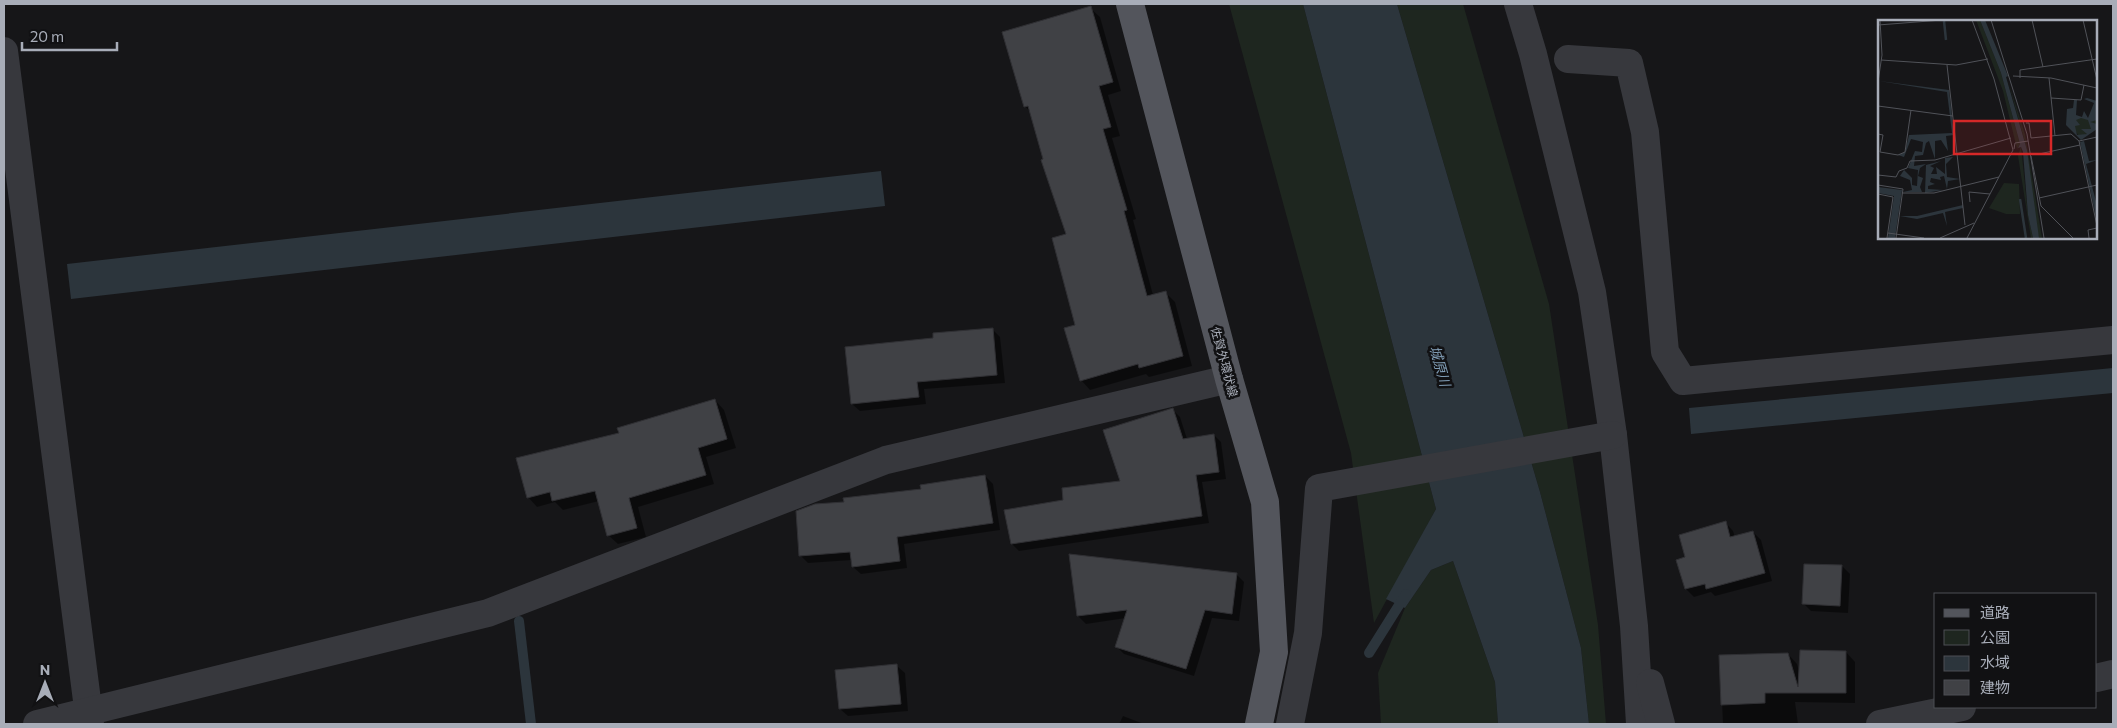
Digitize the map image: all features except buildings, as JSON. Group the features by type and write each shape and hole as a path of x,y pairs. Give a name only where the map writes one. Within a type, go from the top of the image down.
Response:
{"main road":[{"name":"佐賀外環状線","path":"1130,4 1229,379 1264,502 1274,652 1259,724"}],"street":[{"path":"1518,4 1533,54 1592,292 1613,435 1634,626 1640,724"},
{"path":"4,51 89,717"},
{"path":"1568,59 1629,63 1645,132 1665,352 1683,382 2113,340"},
{"path":"37,724 89,717 488,613 886,460 1229,379"},
{"path":"1290,724 1308,633 1319,488 1613,435"},
{"path":"1634,626 1660,724"},
{"path":"2097,678 2113,674"},
{"path":"1880,724 1957,708"}],"green space":[{"path":"1229,4 1303,4 1436,509 1374,623 1351,453"},
{"path":"1397,4 1463,4 1549,304 1598,625 1606,724 1589,724 1581,648 1540,492"},
{"path":"1453,561 1495,682 1498,724 1381,724 1378,673 1405,608 1431,570"}],"water":[{"name":"城原川","path":"1303,4 1397,4 1540,492 1581,648 1589,724 1498,724 1495,682 1453,561 1431,570 1405,608 1386,599 1436,509"},
{"path":"881,171 885,206 71,299 67,264"},
{"path":"2113,368 2113,393 1691,434 1689,408"}],"waterway":[{"path":"1369,653 1406,594"},
{"path":"519,621 531,724"}]}
